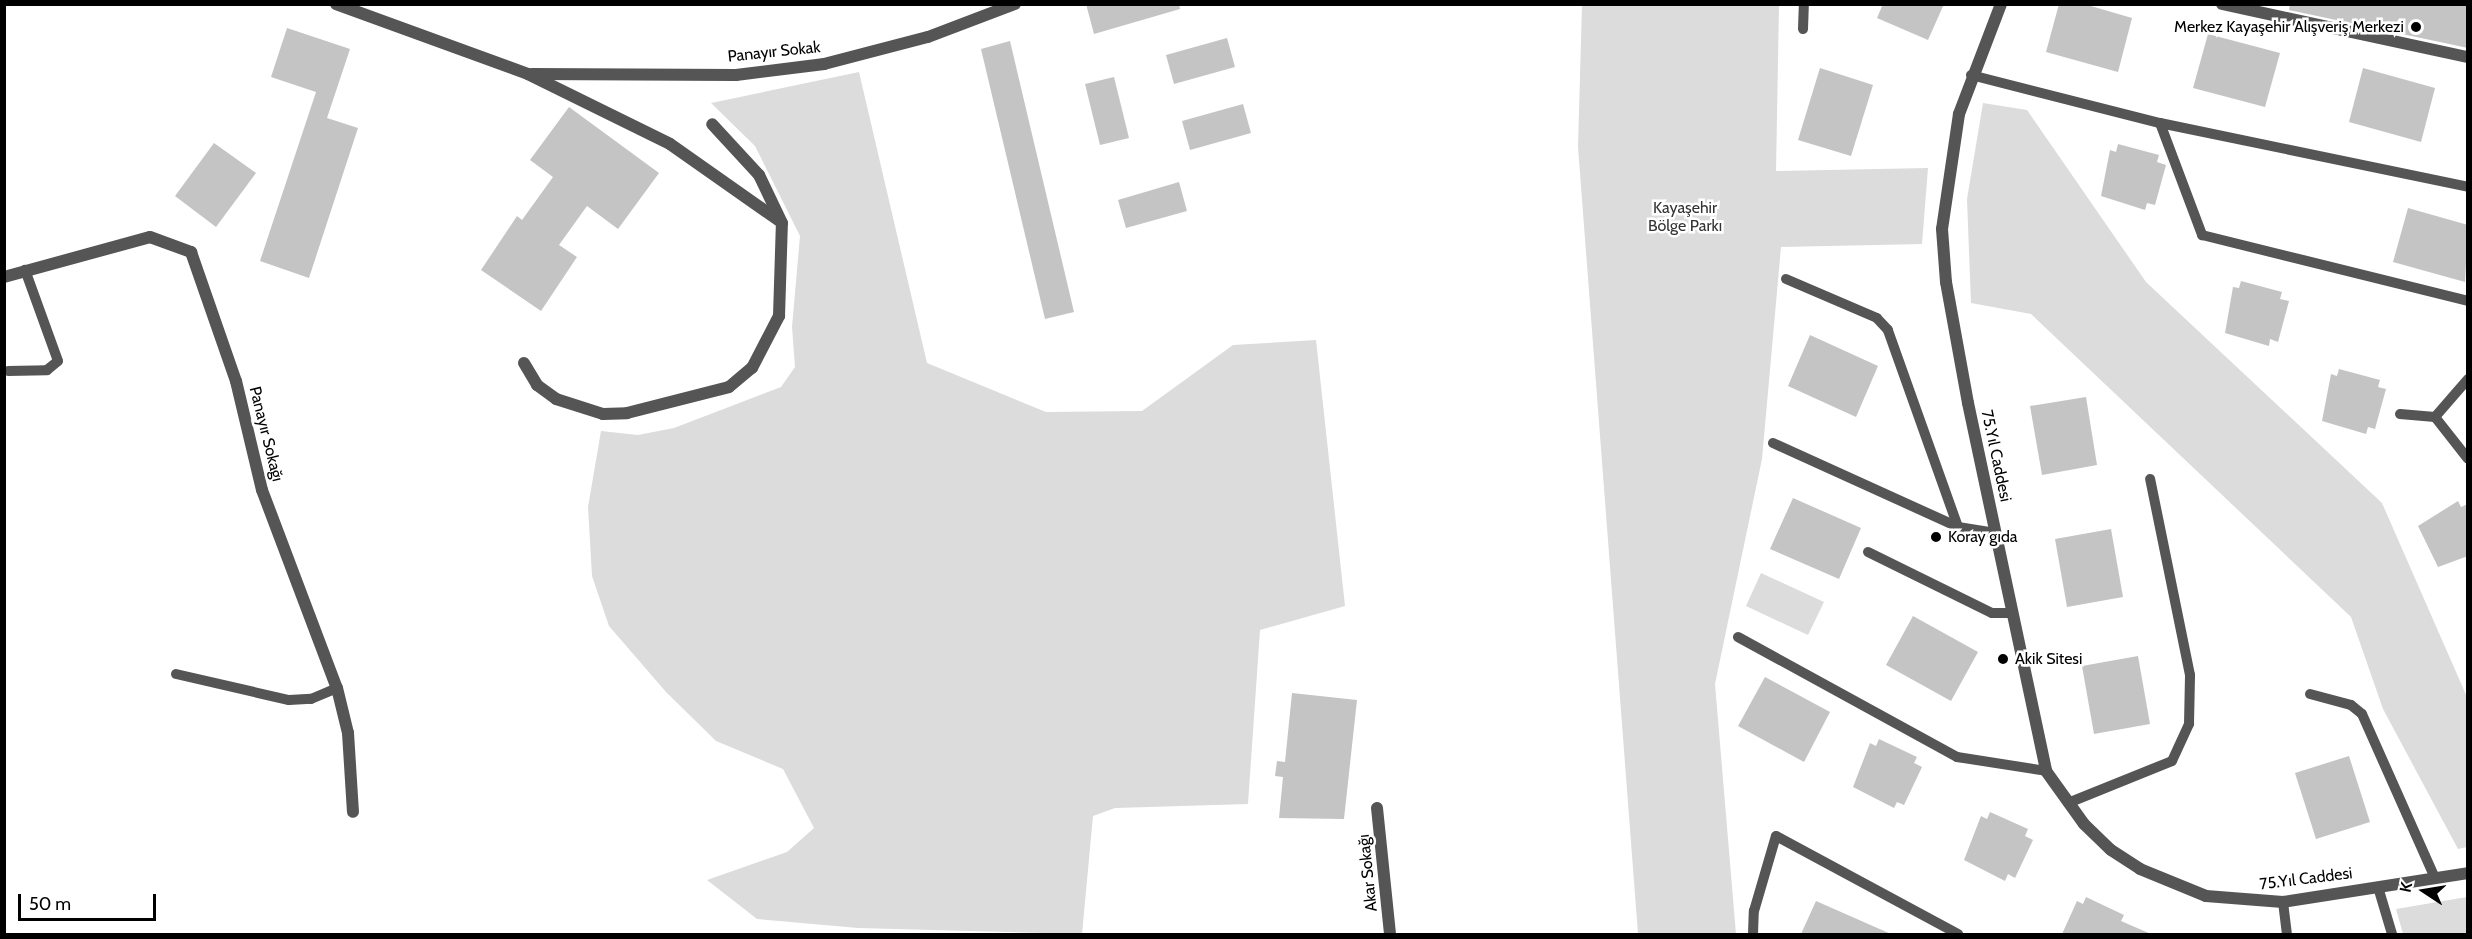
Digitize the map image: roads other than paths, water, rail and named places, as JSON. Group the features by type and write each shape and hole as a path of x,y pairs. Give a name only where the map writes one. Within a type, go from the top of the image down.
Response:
{"street":[{"path":"336,4 528,74 670,144 782,223"},
{"name":"Panayır Sokak","path":"528,74 736,75 824,64 928,37 1015,4"},
{"name":"75.Yıl Caddesi","path":"2001,4 1971,75 1948,167 1942,229 1946,282 2046,771 2068,803 2111,850 2178,887 2241,902 2283,902 2468,873"},
{"path":"2222,4 2468,57"},
{"path":"524,363 537,385 556,399 603,414 627,413 729,387 752,368 779,316 782,223 759,175 712,124"},
{"name":"Panayır Sokağı","path":"4,277 150,237 191,252 236,381 262,490 337,688 348,733 353,812"},
{"name":"Akar Sokağı","path":"1377,808 1390,934"}],"lane":[{"path":"1803,29 1804,4"},
{"path":"1971,75 2160,123 2468,187"},
{"path":"2160,123 2202,235 2468,301"},
{"path":"8,371 47,370 58,361 25,270"},
{"path":"1786,279 1878,318 1888,330 1958,527"},
{"path":"2435,417 2468,379"},
{"path":"2400,414 2435,417 2468,459"},
{"path":"1773,443 1958,527 1996,533"},
{"path":"2068,803 2172,761 2189,724 2190,675 2150,479"},
{"path":"1868,552 1992,613 2013,613"},
{"path":"1738,637 1956,757 2046,771"},
{"path":"176,674 289,700 311,699 337,688"},
{"path":"2310,694 2351,705 2362,714 2435,878"},
{"path":"1752,934 1754,911 1776,836 1958,934"},
{"path":"2378,887 2392,934"},
{"path":"2283,902 2287,934"}],"place":[{"name":"Merkez Kayaşehir Alışveriş Merkezi","path":"2416,27"},
{"name":"Koray gıda","path":"1936,537"},
{"name":"Akik Sitesi","path":"2003,659"}],"park label":[{"name":"Kayaşehir Bölge Parkı","path":"1685,217"}]}
